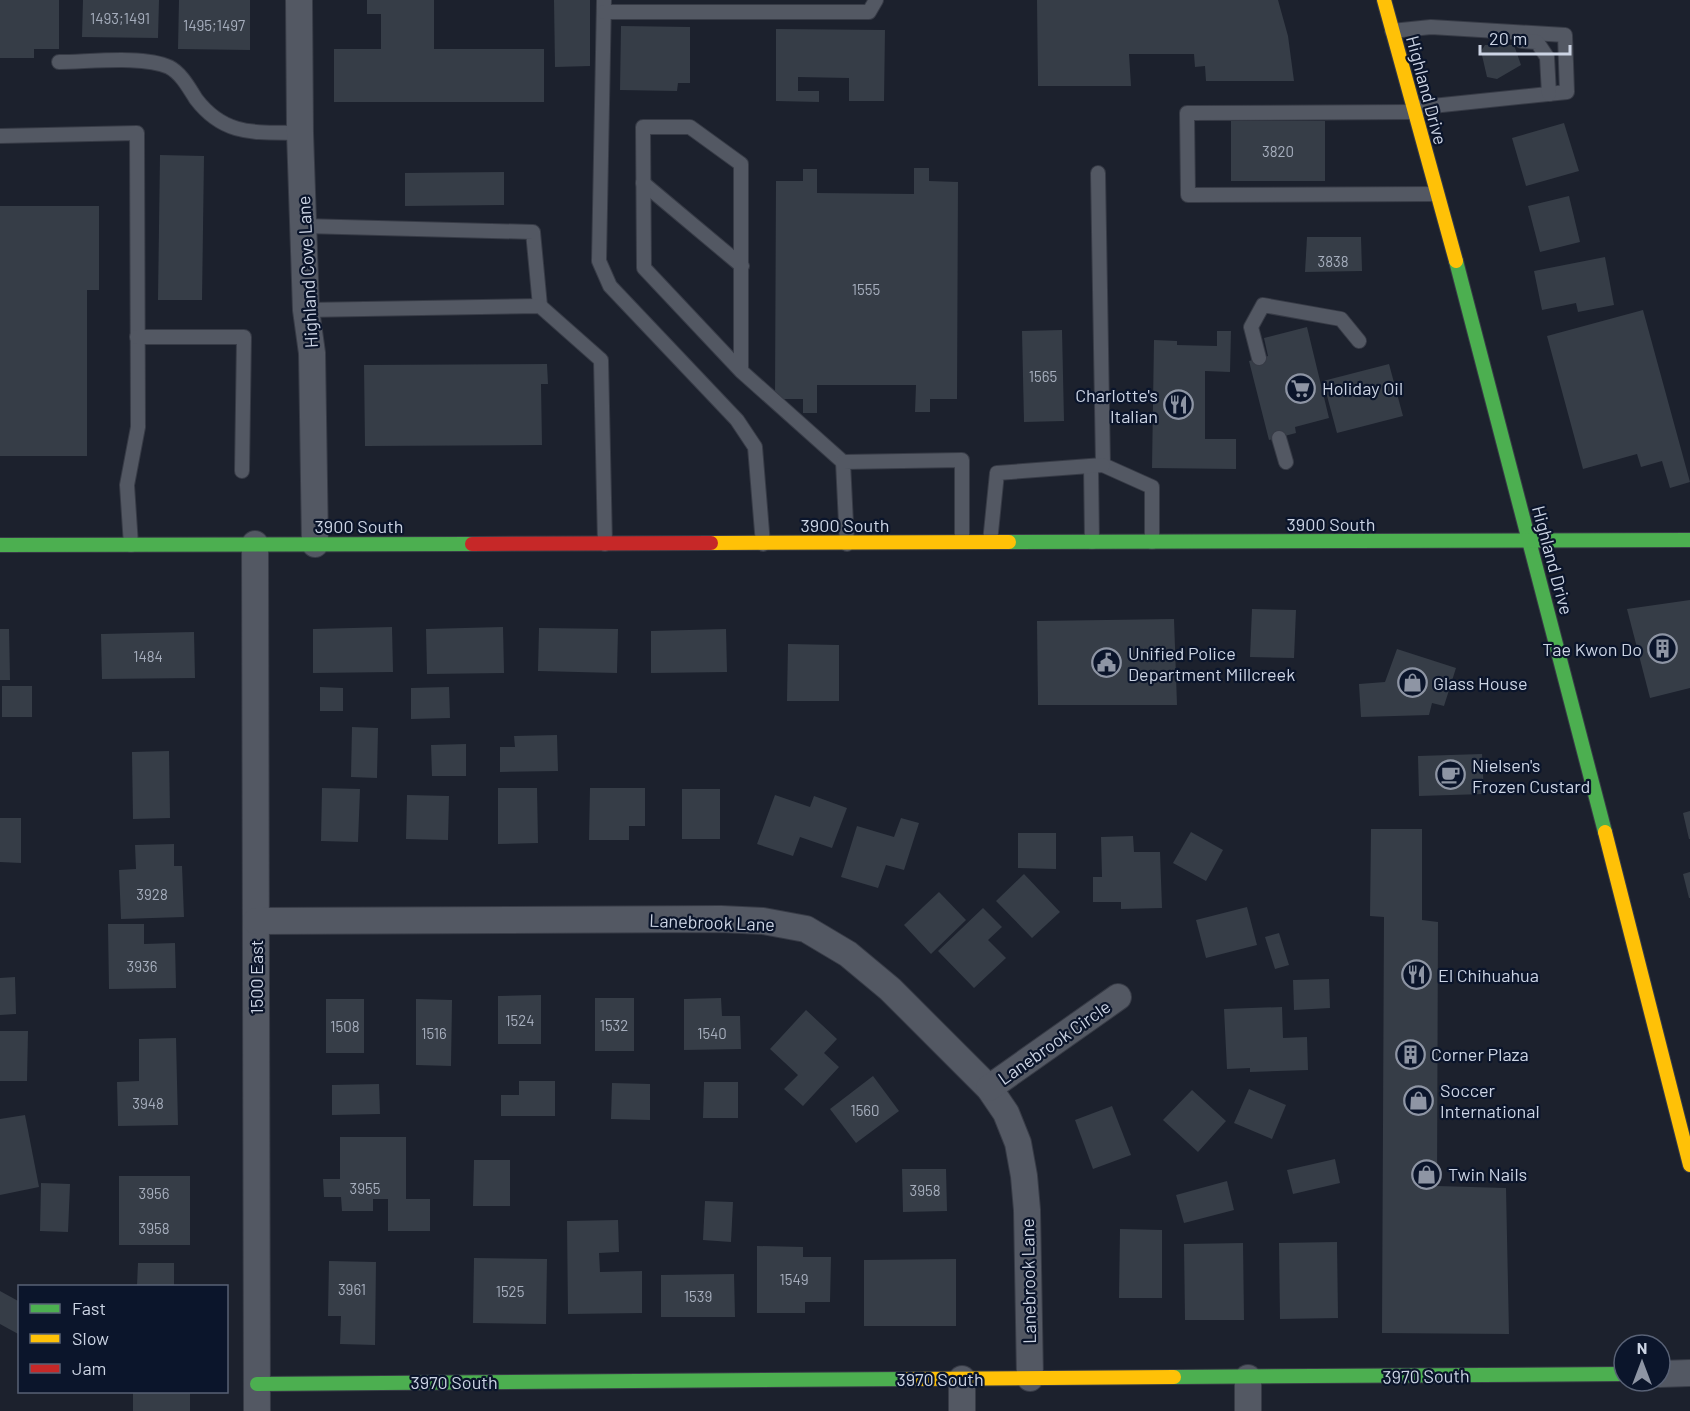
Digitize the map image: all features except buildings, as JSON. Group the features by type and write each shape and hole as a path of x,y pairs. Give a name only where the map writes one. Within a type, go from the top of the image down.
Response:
{"main road":[{"name":"Highland Drive","path":"1384,0 1528,542 1549,611 1690,1165"},
{"name":"3900 South","path":"0,545 1690,540"},
{"name":"3970 South","path":"257,1383 1612,1374"}],"street":[{"name":"Highland Cove Lane","path":"299,0 300,133 306,310 312,353 315,544"},
{"name":"1500 East","path":"255,544 257,1411"},
{"name":"Lanebrook Lane","path":"256,921 721,919 764,921 806,929 848,954 890,989 989,1088 1006,1113 1018,1143 1028,1210 1030,1377"},
{"name":"Lanebrook Circle","path":"989,1088 1118,997"},
{"path":"1672,1374 1690,1374"},
{"path":"1248,1377 1248,1411"},
{"path":"962,1378 962,1411"}],"lane":[{"path":"763,544 756,447 737,420 610,286 599,261 604,6 869,12 876,0"},
{"path":"1392,31 1431,27 1565,35 1567,92 1414,110 1187,113 1188,195 1437,194"},
{"path":"1479,30 1489,37 1537,42 1547,57 1549,94"},
{"path":"59,62 144,62 170,68 182,79 204,109 226,127 300,133"},
{"path":"741,371 741,164 690,127 643,127 644,268 741,371 843,462 962,460 963,542"},
{"path":"0,136 137,133 138,427 127,485 131,545"},
{"path":"1092,542 1097,466 1098,173"},
{"path":"644,183 742,266"},
{"path":"304,226 533,232 540,306"},
{"path":"1259,358 1251,327 1263,305 1341,319 1359,341"},
{"path":"306,310 540,306 601,360 605,544"},
{"path":"137,337 244,337 242,471"},
{"path":"1279,438 1286,462"},
{"path":"843,462 847,544"},
{"path":"990,542 997,473 1097,466 1152,487 1152,542"}],"traffic: fast":[{"path":"1456,261 1605,832"},
{"path":"1009,542 1690,540"},
{"path":"0,545 472,544"},
{"path":"1174,1377 1612,1374"},
{"path":"257,1384 907,1379"}],"traffic: slow":[{"path":"1384,0 1456,261"},
{"path":"711,543 1009,542"},
{"path":"1605,832 1690,1165"},
{"path":"907,1379 1174,1377"}],"traffic: jam":[{"path":"472,544 711,543"}],"place":[{"name":"Holiday Oil","path":"1301,388"},
{"name":"Charlotte's Italian","path":"1179,405"},
{"name":"Tae Kwon Do","path":"1663,649"},
{"name":"Unified Police Department Millcreek","path":"1107,663"},
{"name":"Glass House","path":"1412,683"},
{"name":"Nielsen's Frozen Custard","path":"1451,775"},
{"name":"El Chihuahua","path":"1417,975"},
{"name":"Corner Plaza","path":"1410,1054"},
{"name":"Soccer International","path":"1419,1100"},
{"name":"Twin Nails","path":"1427,1174"}]}
